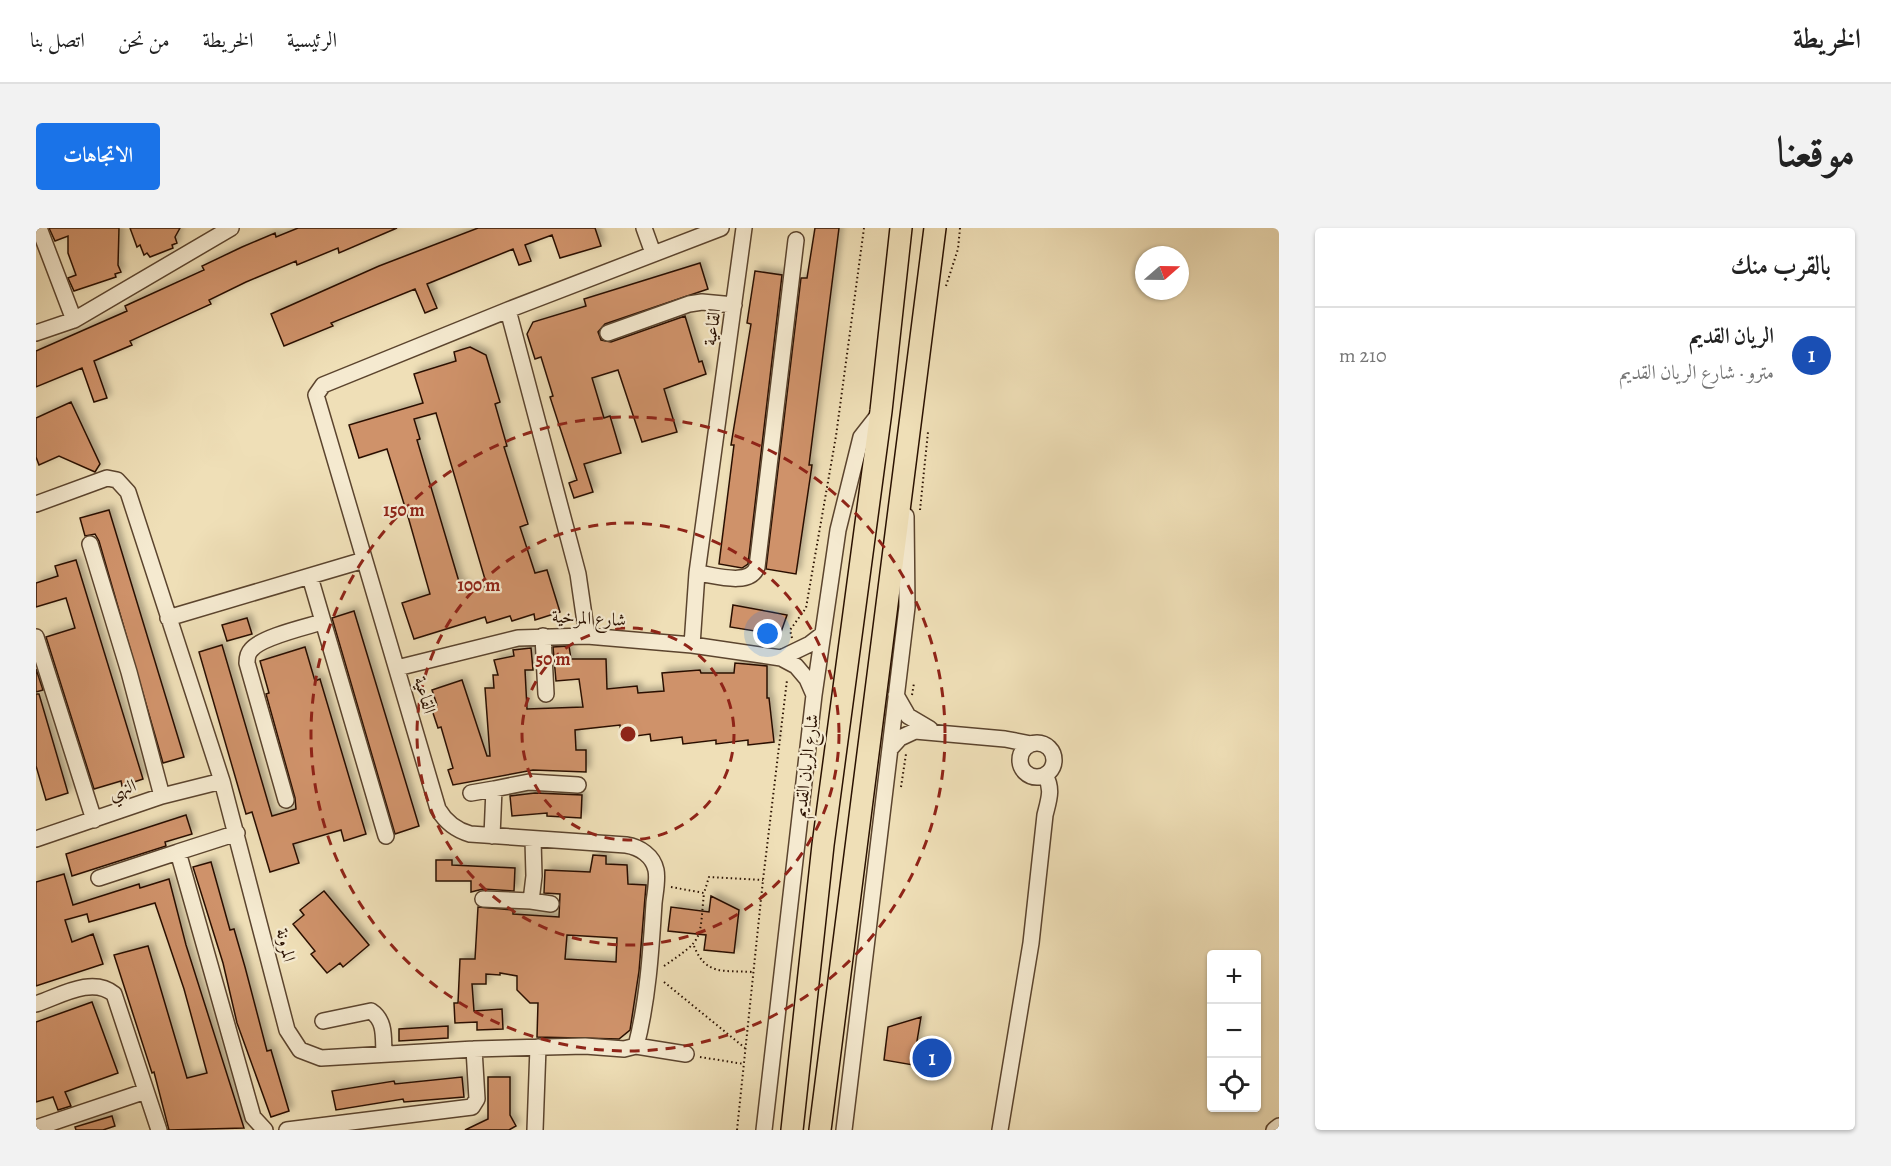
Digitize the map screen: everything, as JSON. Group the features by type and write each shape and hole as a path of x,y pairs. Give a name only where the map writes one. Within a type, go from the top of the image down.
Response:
{"highway":[{"name":"شارع الريان القديم","path":"792,1130 823,845 881,411 902,228"},
{"path":"820,1130 935,228"}],"street":[{"path":"39,228 74,320"},
{"path":"36,333 74,320 205,234 231,228"},
{"path":"644,228 653,253"},
{"name":"القاعية","path":"636,1046 641,1026 653,911 656,871 651,860 636,846 533,840 464,832 443,818 438,809 316,395 318,389 323,385 508,309 721,228"},
{"name":"القاعية","path":"692,645 696,573 744,228"},
{"path":"696,573 747,578 755,574 796,240"},
{"path":"608,333 689,304 734,305"},
{"path":"508,309 578,574 587,636"},
{"name":"شارع الريان القديم","path":"764,1130 814,695 838,530 861,437 881,411"},
{"path":"844,1130 907,607 906,453"},
{"name":"المرونة","path":"36,504 107,478 123,485 128,492 222,781 287,1029 305,1054 321,1058 474,1049 636,1046 686,1054"},
{"path":"90,544 102,578 162,796"},
{"path":"168,618 310,578 364,560"},
{"path":"310,578 386,836"},
{"path":"286,800 247,657 252,648 264,641 322,621"},
{"path":"781,658 810,644 823,634"},
{"path":"543,636 546,694"},
{"name":"شارع المرخية","path":"397,668 518,638 587,636 692,645 781,658 796,666 807,679 814,695"},
{"path":"36,637 94,820"},
{"path":"896,695 908,716 933,730"},
{"path":"890,749 915,730 933,730 996,740 1042,744 1051,750 1054,761 1040,776"},
{"path":"996,740 1020,757 1022,768 1040,776"},
{"path":"1020,757 1031,744"},
{"path":"1000,1130 1030,943 1045,814 1040,776"},
{"name":"النهي","path":"37,837 162,796 222,781"},
{"path":"471,793 529,782 578,785"},
{"path":"492,836 494,789"},
{"path":"99,878 237,833"},
{"path":"531,901 534,876 533,840"},
{"path":"178,852 253,1117 265,1130"},
{"path":"483,899 551,903"},
{"path":"36,1004 92,985 107,987 114,994 159,1130"},
{"path":"323,1020 371,1011 377,1015 382,1026 384,1054"},
{"path":"535,1130 538,1047"},
{"path":"287,1130 472,1107 477,1099 474,1049"},
{"path":"36,1128 146,1091"},
{"path":"1274,1130 1279,1126"}],"path":[{"path":"661,958 659,969 693,946 699,937 704,893 709,877 763,880"},
{"path":"669,891 670,887 674,887 704,893"},
{"path":"693,946 700,962 707,967 754,972"},
{"path":"662,979 667,987 746,1049"},
{"path":"686,1054 744,1064"}],"building":[{"path":"49,228 119,228 118,265 121,272 115,274 116,277 74,291 68,278 76,275 68,253 68,236 55,241"},
{"path":"130,228 180,228 175,237 177,243 172,245 173,248 150,257 147,253 144,255 140,245 137,247"},
{"path":"298,228 397,228 339,253 338,248 297,265 296,261 246,282 209,300 211,304 130,341 132,345 94,361 107,398 94,402 82,368 36,387 36,351 127,311 125,306 204,270 202,266 242,247 275,233 276,237"},
{"path":"478,228 595,228 601,246 560,258 552,235 525,245 531,261 519,265 513,249 427,284 437,308 425,313 415,289 331,323 333,326 284,346 271,314 379,266"},
{"path":"815,228 839,228 809,465 812,465 796,574 766,569 801,278 807,278"},
{"path":"700,263 708,289 605,324 598,332 601,340 611,342 685,316 699,362 702,361 706,374 664,389 677,432 642,442 618,370 592,378 604,418 610,416 621,453 584,464 593,492 574,498 569,483 577,480 550,397 553,396 541,357 535,359 527,334 533,322 586,306 584,299"},
{"path":"755,271 782,275 748,564 742,568 719,564 734,445 731,445 751,324 747,323"},
{"path":"470,347 486,355 500,402 495,404 507,446 504,447 528,524 520,527 535,573 547,570 560,612 535,620 534,614 512,621 510,616 487,623 485,617 414,639 402,603 430,594 409,520 387,449 359,458 349,425 423,403 414,374 456,361 454,352","holes":["436,413 487,586 466,592 464,584 460,585 417,440 420,439 414,419"]},
{"path":"71,402 100,464 95,472 59,456 39,465 36,457 36,418"},
{"path":"109,510 184,757 163,763 99,541 95,534 85,536 80,518"},
{"path":"76,560 143,779 122,786 121,781 94,789 46,637 75,628 66,598 36,607 36,583 58,576 55,566"},
{"path":"733,605 787,615 781,632 768,628 767,633 730,627"},
{"path":"354,611 419,826 395,834 332,618"},
{"path":"247,618 252,634 227,641 222,625"},
{"path":"222,645 272,816 296,809 295,798 266,694 269,693 260,661 305,647 315,681 320,679 366,834 344,841 341,830 293,844 299,863 270,872 252,812 246,814 199,652"},
{"path":"569,646 571,659 606,659 607,689 637,686 638,693 664,691 662,673 700,670 701,673 734,673 735,663 767,666 767,698 769,698 774,742 748,745 748,740 716,744 716,740 683,744 682,737 651,741 650,734 621,738 620,725 575,730 576,750 586,750 586,772 533,770 453,785 448,770 453,768 441,727 438,728 431,707 437,705 432,690 462,680 487,756 490,756 485,688 494,688 493,675 498,675 494,660 514,656 513,650 531,648 533,670 525,670 527,709 583,707 579,679 556,681 553,647"},
{"path":"36,669 43,690 36,692"},
{"path":"36,694 39,694 68,793 46,800 36,766"},
{"path":"535,793 582,795 581,818 547,816 547,813 512,816 510,796"},
{"path":"186,815 192,834 165,842 166,846 72,876 66,854"},
{"path":"593,855 606,856 606,864 627,865 628,884 646,885 639,971 630,1030 619,1039 537,1037 538,1003 530,1003 517,990 517,976 500,973 500,975 486,974 486,984 472,984 474,1011 502,1009 503,1029 477,1030 477,1022 455,1023 454,1003 458,1003 460,959 475,959 478,907 513,910 513,914 559,917 560,894 544,893 545,870 590,872","holes":["567,935 617,938 616,962 565,959"]},
{"path":"436,860 452,860 452,865 515,868 514,891 483,889 471,892 471,881 436,881"},
{"path":"211,862 230,930 234,929 267,1051 271,1050 289,1111 271,1117 237,1023 223,963 193,867"},
{"path":"64,874 73,905 139,884 140,888 169,879 186,945 244,1128 169,1130 154,1072 152,1073 114,955 148,946 187,1078 207,1073 184,989 155,903 89,922 87,914 65,920 72,942 93,934 103,964 36,986 36,882"},
{"path":"324,891 369,945 343,967 340,963 327,973 311,954 315,951 293,924 304,915 300,910"},
{"path":"711,896 739,910 734,953 704,950 706,935 668,931 671,907 709,912"},
{"path":"92,1002 118,1073 65,1092 71,1106 58,1110 53,1097 36,1102 36,1022"},
{"path":"921,1017 913,1065 884,1060 888,1027"},
{"path":"448,1026 448,1038 399,1041 399,1029"},
{"path":"462,1077 464,1097 404,1102 403,1099 336,1110 332,1091 394,1081 395,1084"},
{"path":"488,1077 510,1077 510,1115 516,1126 509,1130 465,1130 488,1119"},
{"path":"112,1116 115,1126 103,1130 76,1130 75,1127"}],"place":[{"name":"الريان القديم","path":"932,1058"}]}
